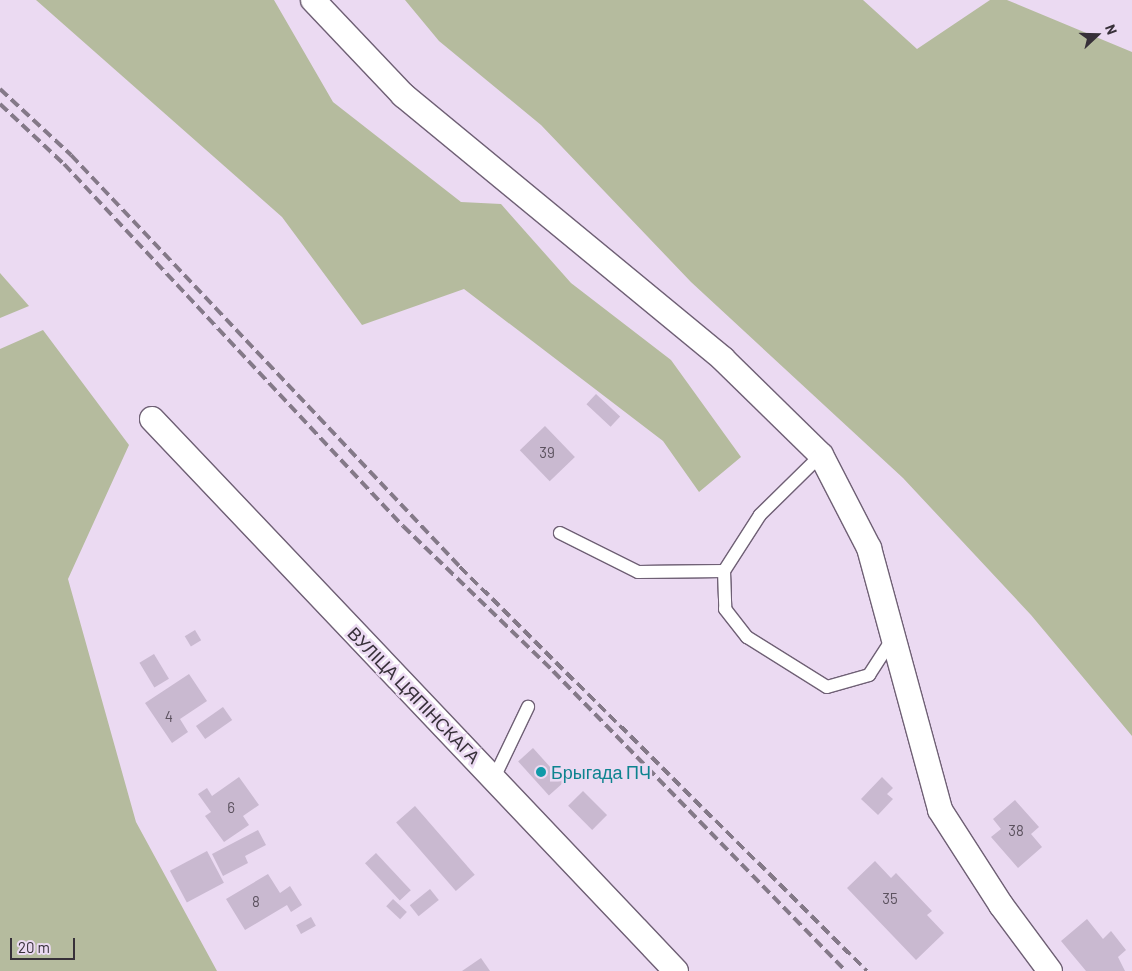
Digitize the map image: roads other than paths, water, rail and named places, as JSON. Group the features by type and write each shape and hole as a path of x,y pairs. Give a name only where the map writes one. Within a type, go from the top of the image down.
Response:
{"street":[{"path":"313,0 402,95 724,359 776,406 821,455 869,548 896,635 940,810 960,846 1050,971"},
{"name":"ВУЛІЦА ЦЯПІНСКАГА","path":"152,419 676,971"}],"lane":[{"path":"821,455 760,515 724,571 725,610 747,637 827,687 869,675 896,635"},
{"path":"560,533 638,572 724,571"},
{"path":"494,778 528,707"}],"railway":[{"path":"0,89 71,155 460,567 867,971"},
{"path":"0,104 64,164 403,526 553,671 846,971"}],"place":[{"name":"Брыгада ПЧ","path":"541,772"}]}
